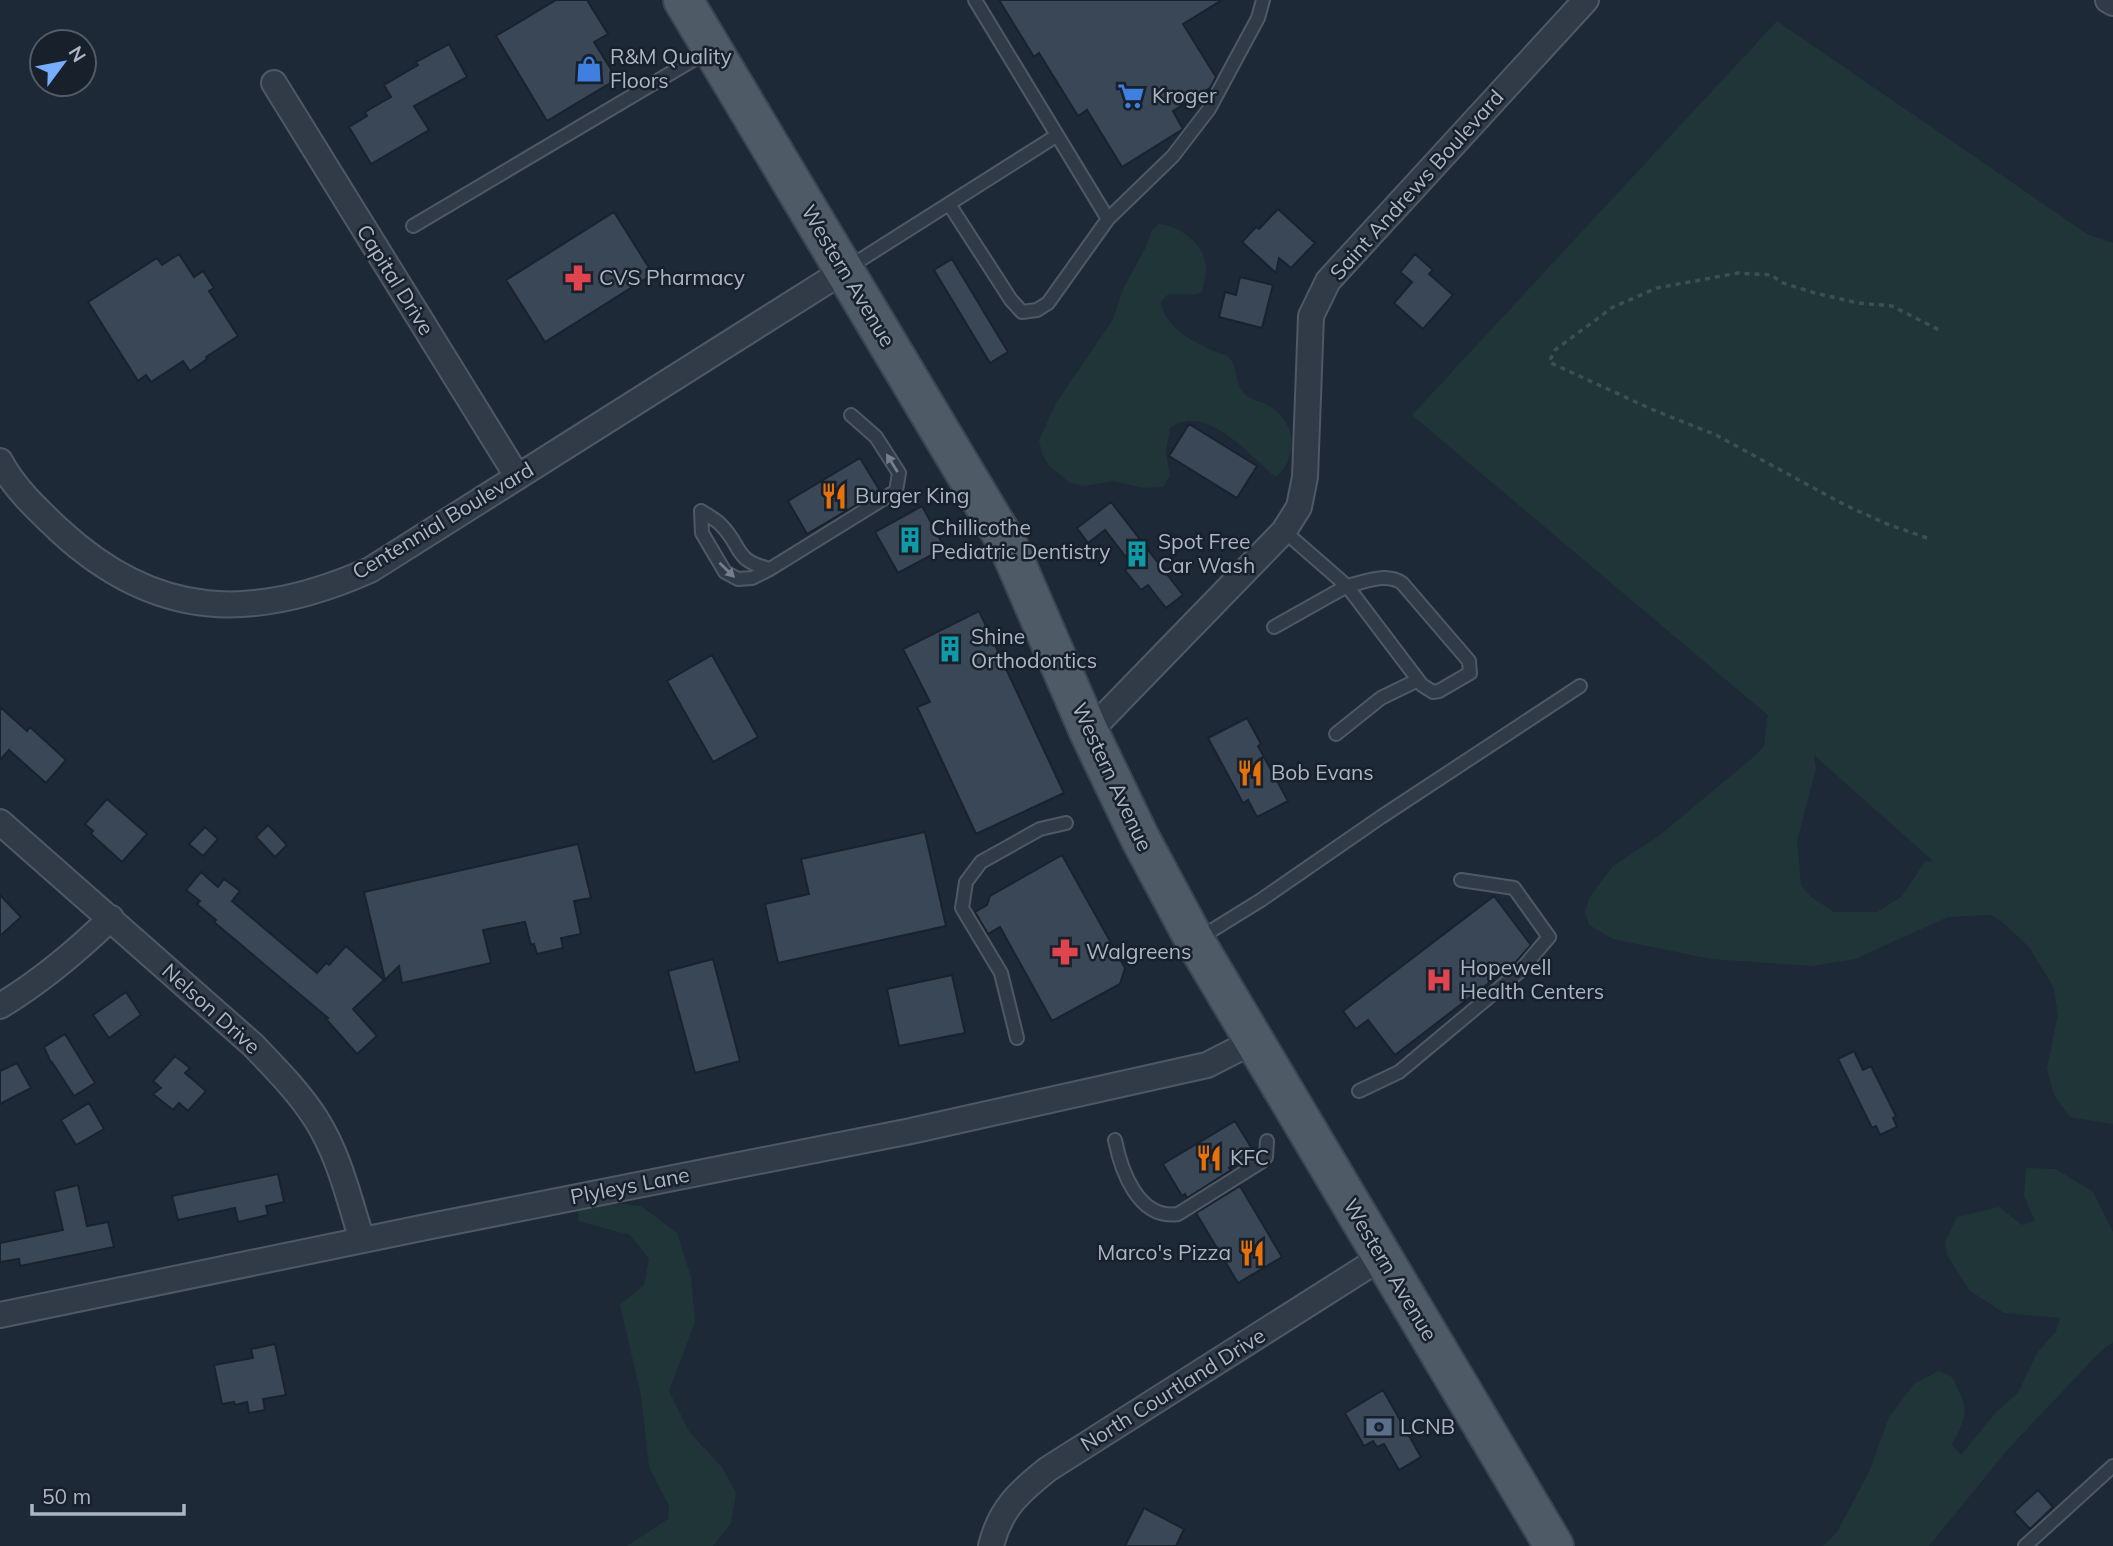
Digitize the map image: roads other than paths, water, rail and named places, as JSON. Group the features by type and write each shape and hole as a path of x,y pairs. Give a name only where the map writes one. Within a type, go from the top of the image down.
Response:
{"main road":[{"name":"Western Avenue","path":"683,0 1008,545 1088,732 1195,941 1555,1546"}],"street":[{"name":"Saint Andrews Boulevard","path":"1088,732 1284,531 1299,507 1305,477 1311,316 1328,281 1586,0"},
{"path":"2108,0 2113,3"},
{"name":"Capital Drive","path":"274,83 517,477"},
{"name":"Centennial Boulevard","path":"0,461 8,476 34,507 72,542 108,567 156,592 176,598 231,606 301,595 330,587 370,570 845,270"},
{"name":"Nelson Drive","path":"0,822 253,1045 288,1082 316,1119 337,1160 362,1240"},
{"path":"0,1006 23,993 111,918"},
{"name":"Plyleys Lane","path":"0,1315 925,1128 1207,1065 1254,1041"},
{"name":"North Courtland Drive","path":"991,1546 996,1525 1018,1494 1048,1469 1382,1257"}],"lane":[{"path":"975,0 1108,219"},
{"path":"949,205 1011,300 1022,312 1037,310 1048,303 1108,219 1173,156 1209,109 1258,18 1263,0"},
{"path":"413,226 711,49"},
{"path":"845,270 1056,136"},
{"path":"770,569 755,566 742,558 721,524 701,510 702,533 724,572 738,579 752,578 770,569 896,491 899,473 876,437 851,415"},
{"path":"1275,627 1347,586 1387,577 1395,578 1469,661 1470,673 1433,692 1418,680 1347,586 1284,531"},
{"path":"1336,734 1381,698 1418,680"},
{"path":"1195,941 1261,900 1580,685"},
{"path":"1017,1038 1001,973 962,908 966,882 981,862 1040,829 1066,822"},
{"path":"1359,1091 1399,1072 1520,971 1549,937 1514,888 1461,880"},
{"path":"1115,1140 1124,1172 1142,1200 1153,1210 1171,1215 1178,1214 1261,1162 1266,1157 1267,1141"},
{"path":"2025,1546 2113,1466"}],"place":[{"name":"R&M Quality Floors","path":"589,69"},
{"name":"Kroger","path":"1131,96"},
{"name":"CVS Pharmacy","path":"578,278"},
{"name":"Burger King","path":"834,496"},
{"name":"Chillicothe Pediatric Dentistry","path":"910,540"},
{"name":"Spot Free Car Wash","path":"1137,554"},
{"name":"Shine Orthodontics","path":"950,649"},
{"name":"Bob Evans","path":"1250,773"},
{"name":"Walgreens","path":"1065,952"},
{"name":"Hopewell Health Centers","path":"1439,980"},
{"name":"KFC","path":"1209,1158"},
{"name":"Marco's Pizza","path":"1252,1253"},
{"name":"LCNB","path":"1379,1427"}]}
